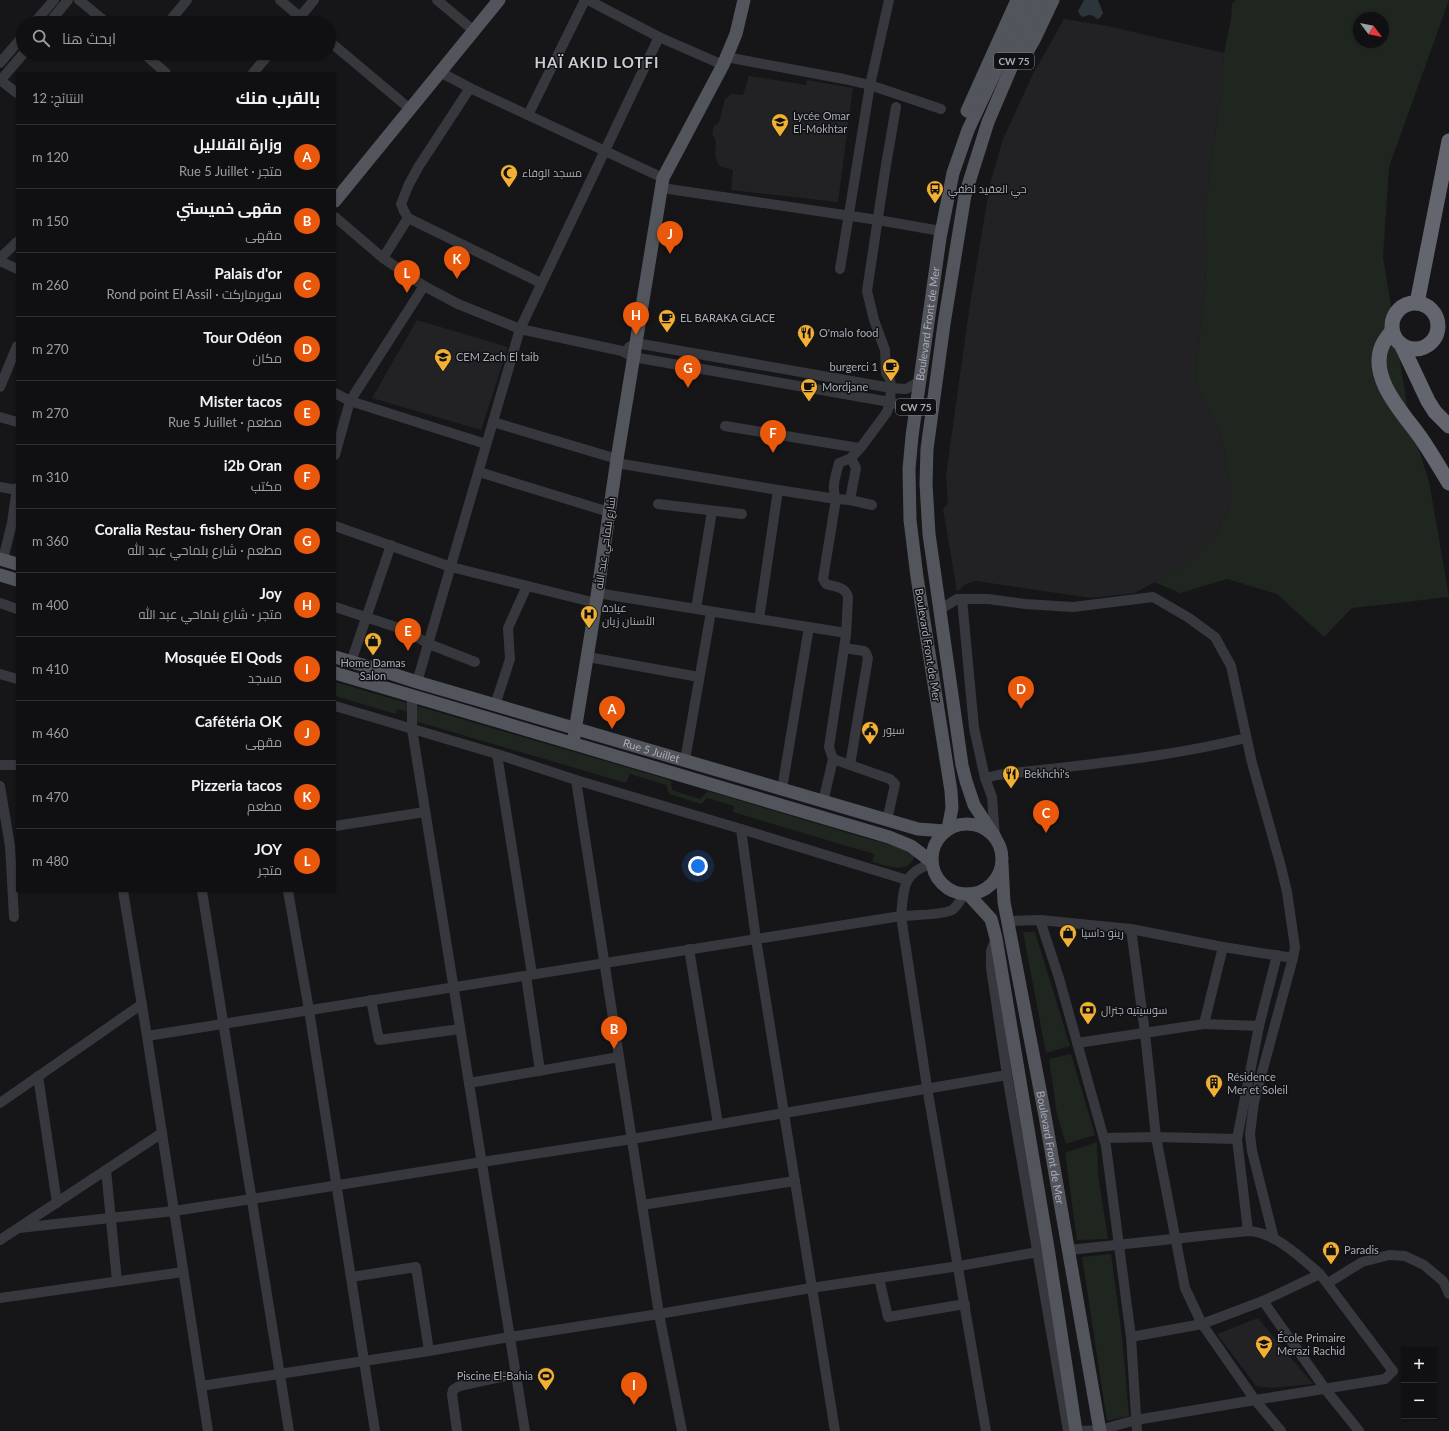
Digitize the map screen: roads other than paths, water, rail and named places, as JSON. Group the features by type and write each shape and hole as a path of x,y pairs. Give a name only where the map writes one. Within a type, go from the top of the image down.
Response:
{"highway":[{"path":"1417,303 1449,141"},
{"path":"1419,380 1420,361 1438,334 1438,322 1436,316 1429,307 1417,303 1411,303 1400,309 1393,319 1392,331 1394,337 1402,346 1428,401 1435,412 1449,426"},
{"path":"1392,331 1381,347 1379,364 1382,380 1390,396 1419,435 1449,484"},
{"path":"1402,346 1414,350 1420,350 1431,344"}],"main road":[{"path":"336,200 499,0"},
{"name":"شارع بلماحي عبد الله","path":"573,743 588,657 617,461 628,354 636,343 662,183 725,61 736,34 744,0"},
{"path":"953,173 957,143 964,117 1017,0"},
{"name":"Boulevard Front de Mer","path":"947,830 952,808 951,791 917,577 910,520 909,469 941,231 953,173 968,130 1028,0"},
{"name":"CW 75","path":"995,837 974,805 962,765 941,609 929,534 926,484 927,449 944,324 964,202 988,122 1040,0"},
{"path":"988,122 1035,38 1053,0"},
{"path":"1,559 16,564"},
{"path":"0,575 16,580"},
{"name":"Rue 5 Juillet","path":"336,657 822,802 918,829 947,830"},
{"name":"Rue 5 Juillet","path":"336,674 890,837 911,846 932,862"},
{"path":"973,824 985,828 995,837 1001,847 1002,864 996,878 986,888 978,893 966,894 956,892 942,884 937,878 932,862 933,848 936,841 947,830 956,825 973,824"},
{"name":"Boulevard Front de Mer","path":"1002,864 1004,902 1045,1116 1100,1430"},
{"name":"Boulevard Front de Mer","path":"966,894 991,919 996,938 1048,1248 1076,1431"}],"street":[{"path":"40,16 54,0"},
{"path":"55,16 68,0"},
{"path":"79,0 98,16"},
{"path":"174,16 187,0"},
{"path":"280,0 296,16"},
{"path":"304,16 314,0"},
{"path":"437,0 474,30"},
{"path":"528,115 586,0 659,37 725,61 844,79 870,85 940,109"},
{"path":"840,269 870,85 889,0"},
{"path":"417,682 520,328 659,37"},
{"path":"0,63 16,44"},
{"path":"336,47 410,109"},
{"path":"16,92 0,80 18,60"},
{"path":"151,60 165,72"},
{"path":"254,72 264,60"},
{"path":"440,72 470,88 604,151 662,183 941,231"},
{"path":"470,88 419,166 409,184 401,204 408,218 541,282"},
{"path":"822,802 833,759 829,747 846,633 848,595 844,590 826,584 823,579 836,499 834,493 835,479 839,463 851,458 887,412 890,402 891,388 890,379 886,373 885,350 874,320 867,291 896,107"},
{"path":"336,218 383,258 424,286 458,304 520,328 628,354 890,402 903,406 915,416"},
{"path":"383,258 408,218"},
{"path":"0,258 16,243"},
{"path":"0,261 16,269"},
{"path":"336,451 350,401 424,286"},
{"path":"636,343 891,388 906,388 920,380"},
{"path":"0,387 16,348"},
{"path":"336,394 350,401 486,444"},
{"path":"0,417 16,422"},
{"path":"493,422 617,461 778,490 850,500 872,505"},
{"path":"725,426 858,448"},
{"path":"850,500 856,468 851,458"},
{"path":"479,472 609,512"},
{"path":"0,487 16,489"},
{"path":"759,619 778,490"},
{"path":"1,559 12,522 16,496"},
{"path":"658,504 742,514"},
{"path":"696,609 712,511"},
{"path":"336,526 451,566 527,586 597,598 696,609 846,633"},
{"path":"351,662 391,545"},
{"path":"496,705 510,659 508,628 527,586"},
{"path":"941,609 957,599 988,599 1025,604 1073,607 1152,597 1189,618 1215,637 1231,666 1246,738 1287,892 1295,947 1254,1102 1250,1134 1252,1151 1274,1239"},
{"path":"962,599 974,728 985,778 992,797 995,837"},
{"path":"0,603 16,609"},
{"path":"336,607 405,630 429,644 475,662"},
{"path":"685,760 711,612"},
{"path":"782,789 809,627"},
{"path":"844,648 864,651 868,658 850,765"},
{"path":"588,657 699,677"},
{"path":"0,674 16,679"},
{"path":"412,696 412,729 525,1431"},
{"path":"336,706 497,754 576,780 907,880"},
{"path":"985,778 1138,758 1246,738"},
{"path":"497,754 529,975 540,1071"},
{"path":"833,759 890,780 894,784 887,820"},
{"path":"0,765 16,765"},
{"path":"576,780 659,1314 682,1431"},
{"path":"0,786 10,846 14,917"},
{"path":"336,826 425,812"},
{"path":"741,829 756,939 835,1431"},
{"path":"932,862 912,873 907,880 903,893 901,916 927,1088 986,1431"},
{"path":"123,892 208,1431"},
{"path":"202,892 289,1431"},
{"path":"288,892 309,1010 375,1431"},
{"path":"147,1036 901,916 945,912 952,910 957,906 966,894"},
{"path":"1008,921 1040,920 1131,929 1223,947 1293,958"},
{"path":"1040,920 1059,978 1104,1138 1120,1244 1131,1336 1137,1431"},
{"path":"1131,929 1145,1033 1156,1137 1185,1288 1202,1324 1255,1400 1281,1431"},
{"path":"996,938 991,951 991,968 1007,1075 1068,1431"},
{"path":"1204,1024 1223,947"},
{"path":"689,949 718,1124"},
{"path":"1248,1231 1237,1139 1259,1026 1277,956"},
{"path":"371,1000 379,1040 460,1028"},
{"path":"0,1104 142,1004"},
{"path":"1077,1043 1204,1024 1259,1026"},
{"path":"469,1083 619,1057"},
{"path":"19,1228 174,1211 252,1199 632,1139 1007,1075"},
{"path":"38,1076 57,1203"},
{"path":"0,1240 162,1133"},
{"path":"1104,1138 1156,1137 1237,1139"},
{"path":"106,1170 117,1281"},
{"path":"642,1205 795,1181"},
{"path":"1068,1250 1257,1231 1286,1245 1302,1257 1320,1274 1393,1372 1385,1380 1136,1420 1100,1430 1080,1431"},
{"path":"201,1386 430,1352 510,1337 1038,1252"},
{"path":"1328,1283 1362,1262 1389,1255 1405,1256 1424,1266 1443,1281 1449,1294"},
{"path":"351,1277 416,1268 430,1352"},
{"path":"0,1298 183,1272"},
{"path":"1131,1336 1202,1324 1263,1301 1320,1274"},
{"path":"879,1278 888,1317 965,1304"},
{"path":"1263,1301 1326,1390 1358,1431"},
{"path":"457,1431 452,1394 453,1390 459,1386 516,1374"}],"place":[{"name":"Lycée Omar El-Mokhtar","path":"780,137"},
{"name":"مسجد الوفاء","path":"509,188"},
{"name":"حي العقيد لطفي","path":"935,204"},
{"name":"Cafétéria OK","path":"670,254"},
{"name":"Pizzeria tacos","path":"457,279"},
{"name":"JOY","path":"407,293"},
{"name":"EL BARAKA GLACE","path":"667,333"},
{"name":"Joy","path":"636,335"},
{"name":"O'malo food","path":"806,348"},
{"name":"CEM Zach El taib","path":"443,372"},
{"name":"burgerci 1","path":"891,382"},
{"name":"Coralia Restau- fishery Oran","path":"688,388"},
{"name":"Mordjane","path":"809,402"},
{"name":"i2b Oran","path":"773,453"},
{"name":"عيادة الأسنان زيان","path":"589,629"},
{"name":"Mister tacos","path":"408,651"},
{"name":"Home Damas Salon","path":"373,656"},
{"name":"Tour Odéon","path":"1021,709"},
{"name":"وزارة القلاليل","path":"612,729"},
{"name":"سيور","path":"870,745"},
{"name":"Bekhchi's","path":"1011,789"},
{"name":"Palais d'or","path":"1046,833"},
{"name":"رينو داسيا","path":"1068,948"},
{"name":"سوسيتيه جنرال","path":"1088,1025"},
{"name":"مقهى خميستي","path":"614,1049"},
{"name":"Résidence Mer et Soleil","path":"1214,1098"},
{"name":"Paradis","path":"1331,1265"},
{"name":"École Primaire Merazi Rachid","path":"1264,1359"},
{"name":"Piscine El-Bahia","path":"546,1391"},
{"name":"Mosquée El Qods","path":"634,1405"}],"district":[{"name":"HAÏ AKID LOTFI","path":"597,63"}]}
